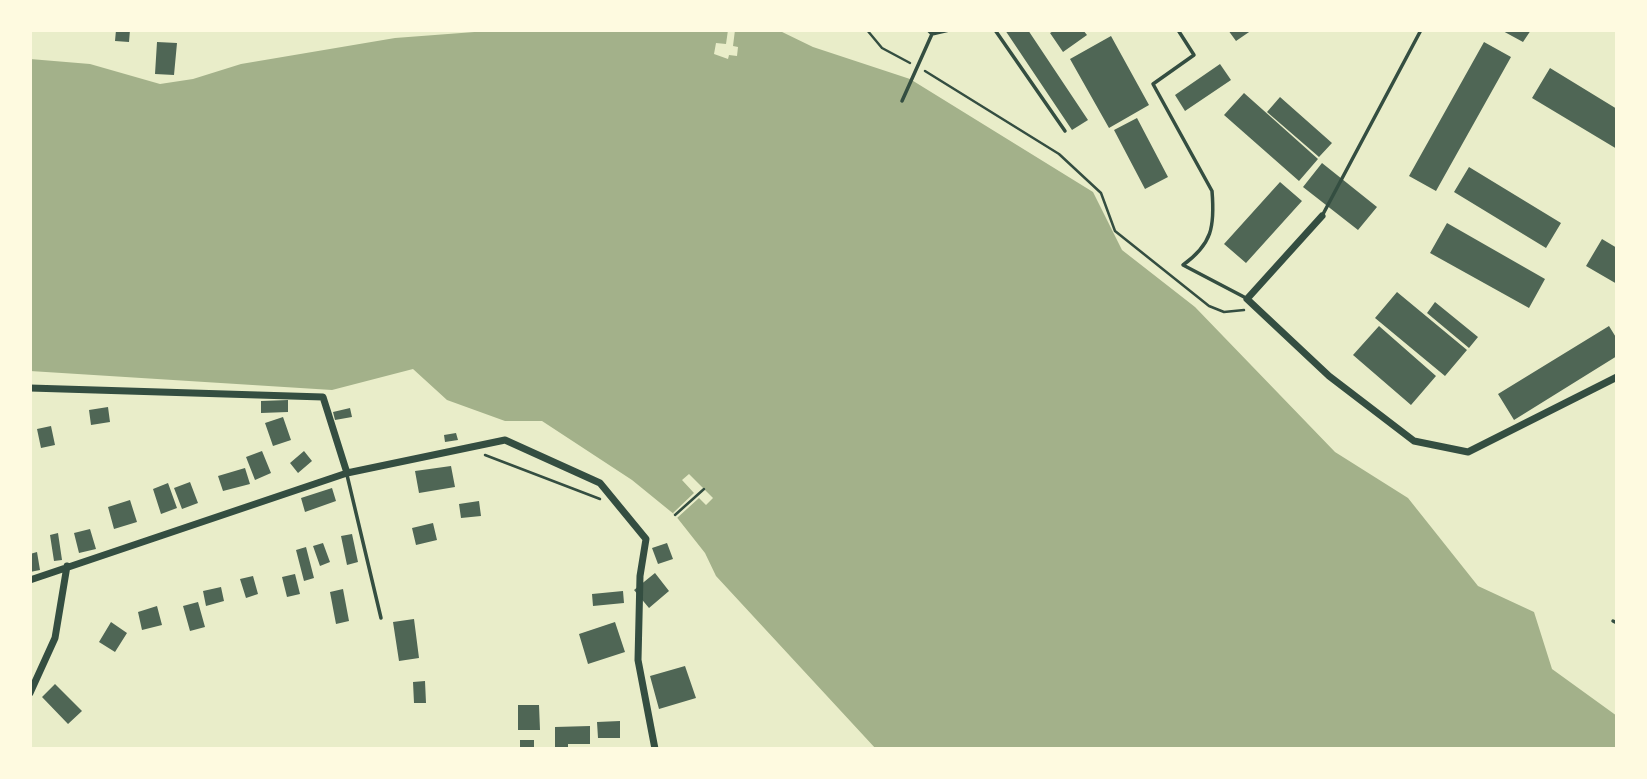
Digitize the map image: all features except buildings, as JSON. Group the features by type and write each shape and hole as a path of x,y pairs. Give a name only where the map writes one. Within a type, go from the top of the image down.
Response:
{"street":[{"path":"1322,216 1250,302 1329,376 1414,441 1468,452 1617,377"},
{"path":"30,388 323,397 347,473"},
{"path":"30,580 347,473 505,440 600,483 646,539 640,576 638,660 655,749"},
{"path":"30,692 55,638 67,566"}],"lane":[{"path":"902,101 930,32 949,30"},
{"path":"995,30 1065,131"},
{"path":"1178,30 1194,55 1153,84 1212,191 1213,207 1212,229 1203,250 1183,265 1250,302"},
{"path":"1322,216 1421,30"},
{"path":"347,473 381,618"}],"path":[{"path":"867,30 882,48 1059,154 1101,193 1115,231 1209,306 1224,312 1243,312 1250,302"},
{"path":"466,447 623,509"},
{"path":"675,515 704,489"}],"shaded area":[{"path":"501,30 778,30 813,47 910,79 1093,192 1122,250 1195,307 1335,452 1408,498 1478,586 1534,612 1552,669 1617,716 1617,749 876,749 716,576 705,553 675,515 632,480 542,421 505,421 447,400 413,369 332,390 30,371 30,59 90,64 160,84 193,79 241,64 395,38"}],"pier":[{"path":"728,30 735,30 733,46 738,47 737,56 729,55 728,59 714,54 716,43 726,44"},
{"path":"689,474 713,498 706,505 699,498 677,518 673,513 694,493 682,480"}]}
